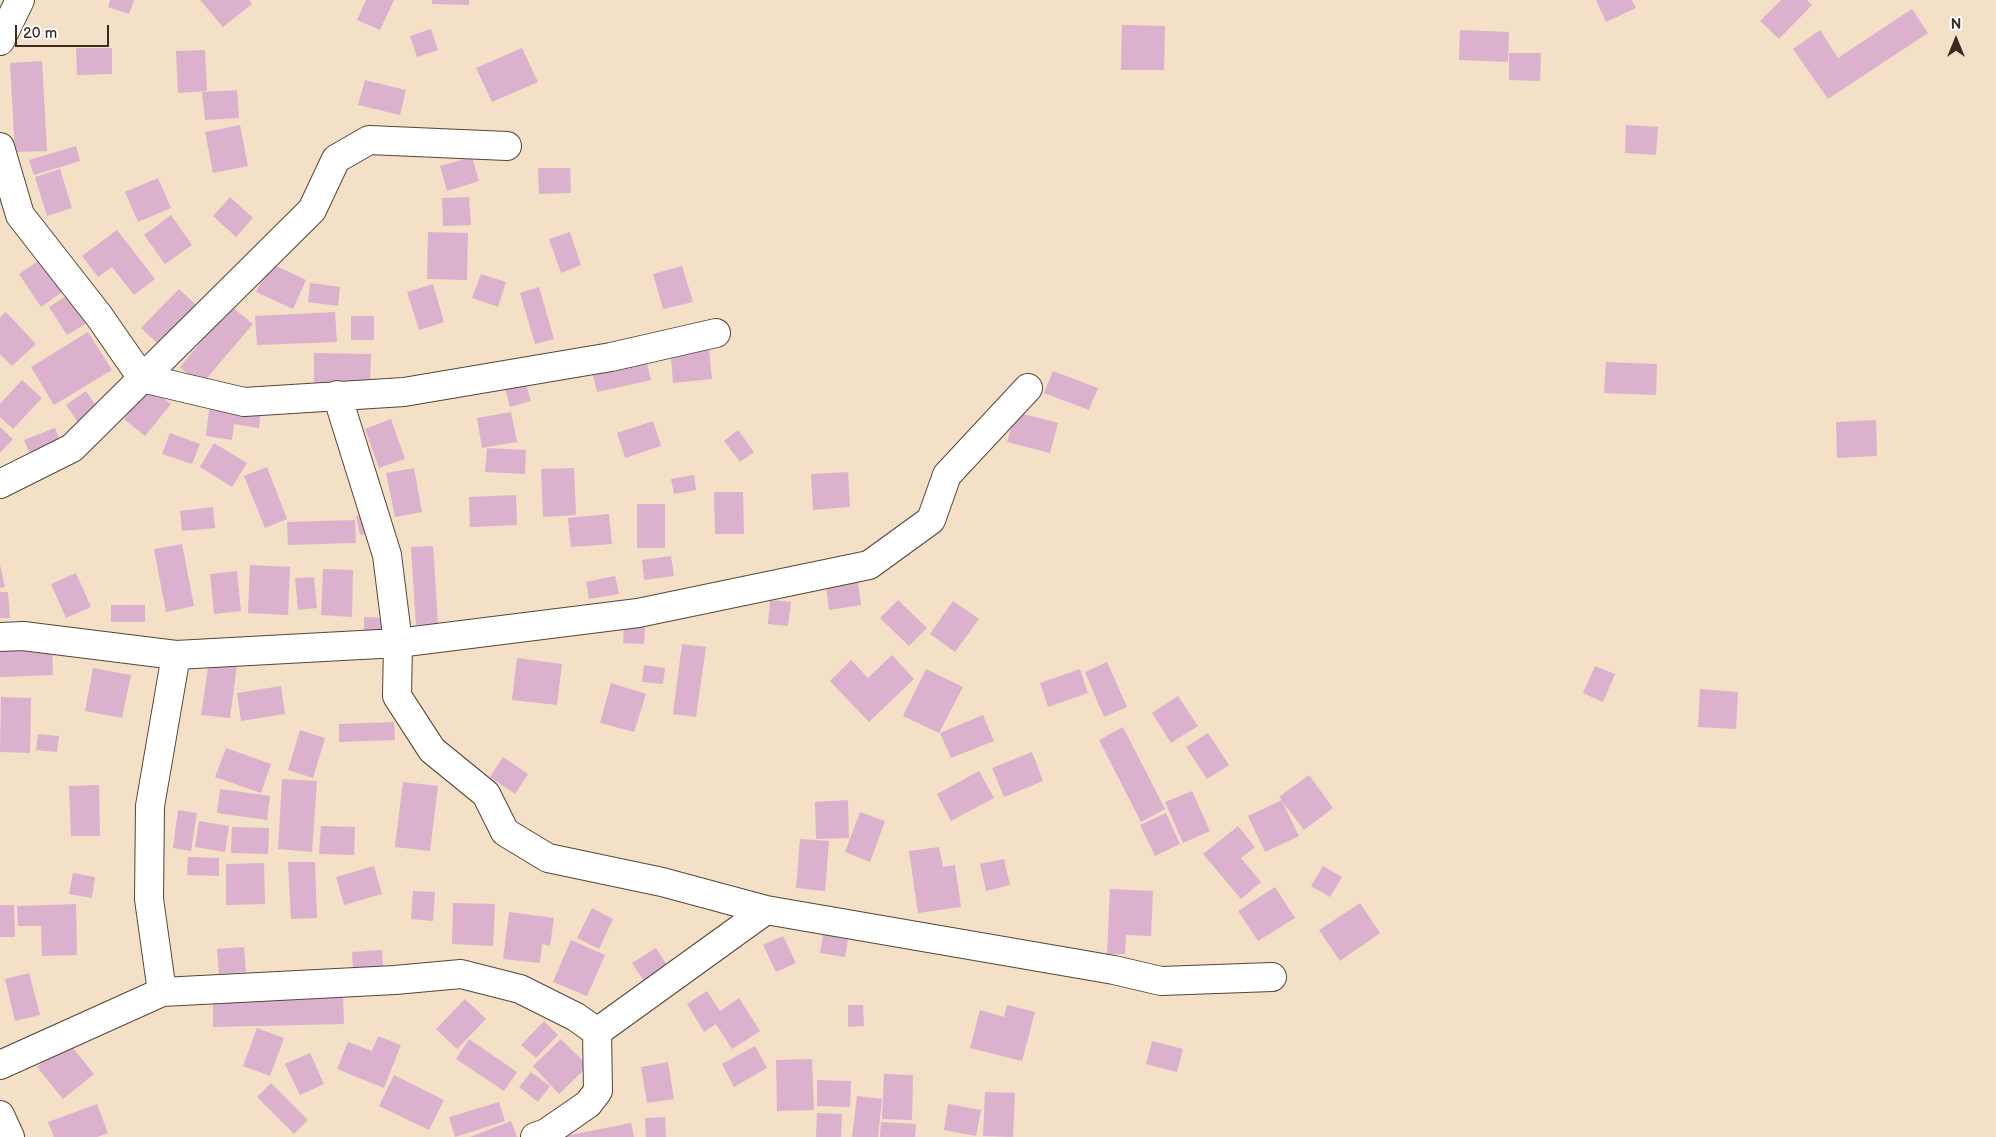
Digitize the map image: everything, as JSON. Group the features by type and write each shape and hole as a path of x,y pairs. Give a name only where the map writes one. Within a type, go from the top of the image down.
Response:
{"street":[{"path":"0,41 20,0"},
{"path":"0,484 72,448 312,210 336,159 369,140 507,146"},
{"path":"0,147 20,215 99,316 142,378 244,402 404,392 611,357 716,333"},
{"path":"0,637 23,636 176,655 398,643 638,613 869,565 931,520 947,475 1028,388"},
{"path":"337,395 387,555 398,643 397,696 432,750 486,794 505,832 548,858 662,882 766,910 1104,969 1161,981 1272,977"},
{"path":"162,992 149,899 150,806 176,655"},
{"path":"598,1032 766,910"},
{"path":"0,1065 162,992 461,974 520,989 576,1017 598,1032"},
{"path":"535,1137 546,1133 588,1104 598,1091 598,1032"},
{"path":"0,1115 10,1137"}],"building":[{"path":"110,0 134,0 129,14 108,7"},
{"path":"200,0 249,0 252,4 223,27"},
{"path":"366,0 394,0 380,30 357,20"},
{"path":"432,0 469,0 469,5 432,4"},
{"path":"1596,0 1632,0 1636,8 1606,22"},
{"path":"1781,0 1807,0 1812,5 1779,39 1760,21"},
{"path":"1912,9 1928,33 1828,99 1793,49 1820,30 1838,58"},
{"path":"1122,25 1165,26 1164,70 1121,70"},
{"path":"431,29 438,50 417,57 410,36"},
{"path":"1460,30 1509,32 1508,62 1459,60"},
{"path":"76,48 112,48 112,74 77,75"},
{"path":"522,48 538,82 492,102 476,68"},
{"path":"205,50 207,91 178,93 176,51"},
{"path":"1509,53 1541,53 1540,81 1509,80"},
{"path":"42,61 47,151 15,152 10,63"},
{"path":"365,80 406,90 400,115 358,105"},
{"path":"237,90 239,118 205,120 202,92"},
{"path":"240,125 248,166 213,173 205,132"},
{"path":"1626,125 1658,127 1656,155 1625,153"},
{"path":"76,146 80,161 34,175 29,160"},
{"path":"472,157 479,181 447,191 440,166"},
{"path":"538,168 570,168 571,193 539,194"},
{"path":"60,169 72,208 47,216 35,177"},
{"path":"158,178 171,208 138,222 125,192"},
{"path":"230,197 253,218 236,237 213,216"},
{"path":"469,197 471,225 443,226 442,198"},
{"path":"171,215 192,245 165,264 144,235"},
{"path":"117,230 155,279 134,295 112,267 98,277 82,256"},
{"path":"428,232 468,233 467,280 427,279"},
{"path":"570,232 581,265 561,273 549,239"},
{"path":"53,251 75,283 41,307 19,274"},
{"path":"270,263 306,280 293,309 256,292"},
{"path":"682,266 693,302 663,309 653,274"},
{"path":"481,274 506,282 498,307 472,298"},
{"path":"310,283 340,287 338,306 308,302"},
{"path":"433,284 444,322 419,330 407,292"},
{"path":"80,287 98,316 67,335 49,307"},
{"path":"539,287 554,339 535,344 520,293"},
{"path":"179,289 207,315 169,354 141,328"},
{"path":"231,306 253,324 201,385 180,367"},
{"path":"6,312 36,344 12,366 0,354 0,317"},
{"path":"335,312 337,342 257,345 255,316"},
{"path":"351,316 374,316 374,340 351,340"},
{"path":"88,332 112,370 54,405 31,367"},
{"path":"708,340 712,379 673,383 670,344"},
{"path":"643,348 651,380 597,392 589,360"},
{"path":"314,353 371,354 370,385 314,384"},
{"path":"1606,362 1657,364 1656,395 1604,393"},
{"path":"521,368 531,401 510,407 501,374"},
{"path":"1053,371 1098,388 1089,410 1044,393"},
{"path":"22,380 42,398 13,429 0,417 0,404"},
{"path":"149,387 171,404 145,436 124,419"},
{"path":"86,391 102,415 82,428 66,405"},
{"path":"210,401 261,407 259,428 234,424 232,440 206,436"},
{"path":"511,412 517,442 482,448 477,418"},
{"path":"1016,412 1058,423 1050,453 1007,442"},
{"path":"391,419 405,459 379,468 365,429"},
{"path":"1876,420 1877,456 1837,458 1836,422"},
{"path":"653,421 661,446 625,458 617,433"},
{"path":"0,427 13,439 0,453"},
{"path":"55,428 66,455 36,468 24,440"},
{"path":"738,430 754,452 740,462 724,441"},
{"path":"170,433 200,444 192,464 162,454"},
{"path":"214,443 247,463 232,487 200,467"},
{"path":"487,448 526,450 525,474 485,472"},
{"path":"267,467 287,519 265,528 244,476"},
{"path":"414,468 422,512 395,517 386,473"},
{"path":"574,468 576,515 543,517 541,469"},
{"path":"848,472 850,507 813,510 811,474"},
{"path":"694,475 696,490 674,494 671,479"},
{"path":"714,492 743,492 744,534 715,534"},
{"path":"516,495 517,525 470,527 469,497"},
{"path":"637,504 665,504 665,548 637,548"},
{"path":"213,507 215,528 182,531 180,511"},
{"path":"374,513 377,532 360,535 356,516"},
{"path":"609,514 612,544 571,547 568,518"},
{"path":"355,520 356,543 288,545 287,522"},
{"path":"182,544 194,606 166,612 154,549"},
{"path":"433,546 438,624 416,625 411,547"},
{"path":"671,556 674,576 644,580 642,560"},
{"path":"0,565 5,587 0,588"},
{"path":"250,565 290,567 288,615 248,613"},
{"path":"323,569 353,570 352,617 321,615"},
{"path":"237,571 241,611 214,614 210,574"},
{"path":"76,573 91,607 66,618 51,584"},
{"path":"857,574 861,605 829,610 825,578"},
{"path":"615,576 619,594 589,599 586,582"},
{"path":"314,577 317,608 298,610 295,578"},
{"path":"0,592 8,592 10,618 0,618"},
{"path":"770,600 791,602 788,626 768,624"},
{"path":"898,600 927,628 909,646 880,618"},
{"path":"953,601 979,619 955,652 930,634"},
{"path":"111,605 145,605 145,622 111,622"},
{"path":"364,617 391,618 390,633 364,632"},
{"path":"624,624 645,626 644,644 623,643"},
{"path":"682,644 706,647 696,717 673,714"},
{"path":"52,646 53,675 0,677 0,648"},
{"path":"892,655 914,679 869,722 830,681 851,660 868,678"},
{"path":"517,658 562,664 557,705 512,700"},
{"path":"209,661 237,665 230,718 201,715"},
{"path":"1107,662 1127,707 1104,717 1085,672"},
{"path":"644,665 665,668 663,684 642,682"},
{"path":"1595,666 1615,674 1603,702 1583,693"},
{"path":"93,668 131,675 122,718 85,711"},
{"path":"926,669 963,687 939,733 903,716"},
{"path":"1080,669 1088,693 1048,707 1040,683"},
{"path":"611,683 646,694 634,732 600,723"},
{"path":"281,686 285,714 241,721 237,693"},
{"path":"1700,689 1738,692 1736,729 1698,727"},
{"path":"1178,696 1198,726 1171,743 1152,713"},
{"path":"1,697 31,698 30,753 0,752"},
{"path":"983,715 994,741 951,758 940,733"},
{"path":"394,722 395,740 339,742 339,724"},
{"path":"1123,727 1165,809 1141,822 1099,740"},
{"path":"300,730 325,738 313,778 288,770"},
{"path":"1208,733 1229,765 1207,779 1186,747"},
{"path":"38,734 59,736 57,752 36,750"},
{"path":"226,748 271,764 261,793 215,777"},
{"path":"1032,752 1043,781 1004,797 992,768"},
{"path":"503,757 528,774 515,794 490,777"},
{"path":"979,771 994,798 951,821 937,794"},
{"path":"1309,775 1333,808 1304,830 1282,801 1299,836 1265,852 1248,816 1282,800 1279,797"},
{"path":"282,779 317,781 312,852 278,849"},
{"path":"403,782 438,786 430,851 395,847"},
{"path":"99,785 100,836 71,836 69,786"},
{"path":"220,789 270,796 267,820 217,813"},
{"path":"1192,791 1210,831 1183,843 1165,802"},
{"path":"848,800 849,838 816,839 815,802"},
{"path":"178,810 197,813 191,851 173,848"},
{"path":"860,812 885,821 870,862 845,852"},
{"path":"1166,813 1180,844 1155,856 1140,825"},
{"path":"199,821 229,826 225,852 195,847"},
{"path":"321,826 355,827 354,855 319,854"},
{"path":"1238,826 1255,847 1241,858 1261,882 1241,899 1203,854"},
{"path":"232,827 269,828 268,854 231,853"},
{"path":"800,839 829,841 825,891 796,888"},
{"path":"939,847 943,867 955,865 961,907 918,913 909,851"},
{"path":"188,857 219,858 219,876 187,875"},
{"path":"1004,859 1010,885 986,891 980,864"},
{"path":"288,862 315,862 317,918 291,919"},
{"path":"264,863 265,904 226,905 226,864"},
{"path":"374,866 382,894 344,905 336,877"},
{"path":"1323,866 1342,877 1330,897 1311,886"},
{"path":"73,873 95,877 92,898 69,894"},
{"path":"1275,887 1295,918 1258,941 1238,911"},
{"path":"1110,889 1153,891 1151,936 1126,935 1125,954 1107,954"},
{"path":"413,891 435,892 433,921 411,919"},
{"path":"453,903 495,904 493,946 452,944"},
{"path":"1360,903 1380,933 1340,961 1319,930"},
{"path":"76,904 77,955 42,956 41,926 18,926 17,906"},
{"path":"0,905 14,905 15,937 0,937"},
{"path":"592,908 613,919 599,949 577,938"},
{"path":"509,912 554,918 550,946 542,944 540,963 503,959"},
{"path":"824,930 849,934 845,957 820,953"},
{"path":"783,936 796,963 776,972 763,945"},
{"path":"571,940 605,955 587,996 553,982"},
{"path":"244,947 246,972 219,974 217,949"},
{"path":"656,948 675,978 652,993 632,963"},
{"path":"382,950 383,968 353,969 352,952"},
{"path":"29,973 40,1015 15,1021 5,979"},
{"path":"707,991 720,1011 739,998 760,1031 732,1049 716,1024 704,1032 687,1004"},
{"path":"343,994 344,1024 213,1027 213,998"},
{"path":"465,999 486,1019 457,1049 436,1029"},
{"path":"848,1005 863,1005 864,1026 848,1027"},
{"path":"1007,1005 1035,1012 1022,1061 970,1048 980,1010 1004,1017"},
{"path":"544,1021 558,1035 536,1058 521,1045"},
{"path":"257,1028 284,1038 270,1076 243,1066"},
{"path":"378,1036 401,1045 384,1088 337,1069 348,1042 372,1051"},
{"path":"469,1039 517,1072 504,1091 456,1059"},
{"path":"561,1039 588,1066 559,1094 533,1066"},
{"path":"1152,1041 1183,1049 1177,1072 1146,1064"},
{"path":"68,1042 94,1074 63,1099 37,1067"},
{"path":"755,1046 767,1068 734,1087 722,1064"},
{"path":"310,1053 324,1084 300,1095 285,1064"},
{"path":"812,1059 814,1110 777,1111 776,1060"},
{"path":"668,1062 674,1099 647,1103 641,1067"},
{"path":"531,1072 550,1086 538,1102 519,1087"},
{"path":"884,1074 913,1075 912,1120 882,1119"},
{"path":"394,1075 444,1100 429,1130 379,1106"},
{"path":"817,1080 851,1081 850,1107 817,1106"},
{"path":"271,1083 308,1120 294,1134 257,1097"},
{"path":"985,1092 1015,1093 1013,1137 983,1136"},
{"path":"857,1096 882,1099 878,1137 852,1137"},
{"path":"499,1102 505,1121 455,1137 449,1117"},
{"path":"97,1104 108,1133 97,1137 54,1137 48,1122"},
{"path":"948,1104 981,1110 976,1136 944,1130"},
{"path":"817,1113 842,1114 841,1137 816,1137"},
{"path":"665,1117 666,1137 646,1137 645,1118"},
{"path":"511,1121 517,1137 470,1137"},
{"path":"881,1122 916,1124 915,1137 880,1137"},
{"path":"631,1123 634,1137 565,1137 565,1136"}]}
